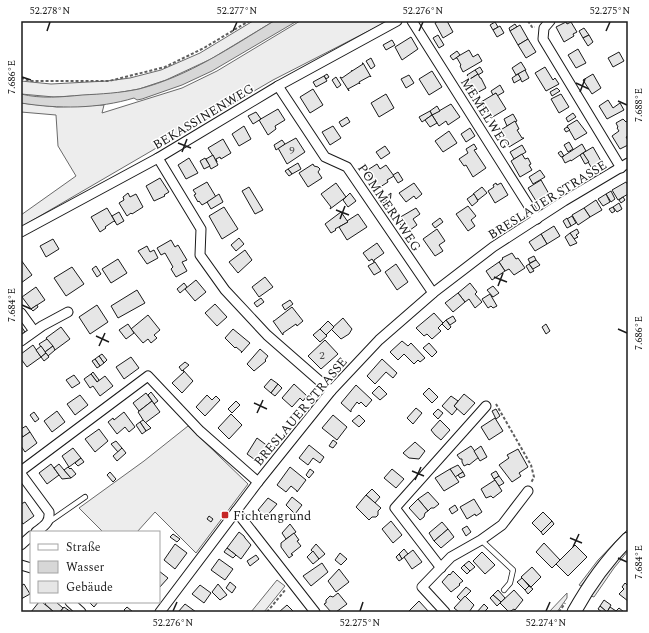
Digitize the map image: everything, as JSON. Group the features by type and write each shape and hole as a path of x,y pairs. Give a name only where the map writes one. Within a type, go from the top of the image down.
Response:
{"main road":[{"path":"574,612 593,579 614,553 628,539"}],"street":[{"name":"BEKASSINENWEG","path":"21,232 158,158 278,86 397,21"},
{"name":"MEMELWEG","path":"412,21 537,219"},
{"path":"550,21 544,28 543,39 624,165"},
{"name":"POMMERNWEG","path":"278,86 325,157 347,166 433,293"},
{"path":"158,158 201,229 200,255 225,290 266,335 331,391"},
{"name":"BRESLAUER STRASSE","path":"160,612 258,482 331,391 379,340 433,293 493,247 564,201 624,165"},
{"path":"21,341 34,331 68,312"},
{"path":"21,313 34,331"},
{"path":"37,531 47,523 49,512 21,473 148,376 200,431 258,482"},
{"path":"441,568 394,508 486,406"},
{"path":"445,612 422,587 451,557 481,540 502,525 528,491"},
{"path":"236,511 315,612"},
{"path":"21,545 30,537"},
{"path":"71,603 81,612"}],"lane":[{"path":"47,523 85,497"},
{"path":"481,540 513,570 510,583 504,590"}],"path":[{"path":"21,78 31,81 109,81 165,67 204,48 248,21"},
{"path":"486,406 495,403 531,465 534,477 528,491"},
{"path":"267,612 291,581"}],"shaded area":[{"path":"253,21 274,21 211,59 166,80 139,89 111,94 54,97 21,94 21,81 51,84 107,81 130,78 161,70 200,53"},
{"path":"300,21 388,21 273,80 21,227 21,215 76,176 58,146 56,115 21,112 21,103 57,107 104,105 102,113 182,88 217,71"},
{"path":"188,426 248,484 196,553 155,512 138,531 102,531 79,508 144,461"},
{"path":"628,529 628,532 601,560 581,586 579,585 598,560"},
{"path":"628,547 628,551 594,597 591,596 601,580"},
{"path":"277,580 285,586 264,612 251,612"},
{"path":"567,593 567,598 557,612 549,612"}],"water":[{"path":"274,21 297,21 212,71 182,85 142,99 137,100 134,98 120,102 78,107 21,103 21,94 36,97 52,97 103,94 139,89 175,77 192,69 226,51"}],"building":[{"path":"438,21 447,21 453,32 443,38 435,23"},
{"path":"495,22 498,27 493,30 490,25"},
{"path":"566,22 567,24 571,22 577,32 573,34 574,36 564,42 556,27"},
{"path":"515,24 517,27 510,31 509,28"},
{"path":"520,25 528,39 518,45 510,31"},
{"path":"500,26 504,33 497,37 493,30"},
{"path":"584,28 589,35 583,38 579,31"},
{"path":"438,35 444,45 439,48 433,38"},
{"path":"589,35 593,42 588,46 583,38"},
{"path":"411,37 418,49 402,60 395,47"},
{"path":"528,39 536,52 526,58 518,45"},
{"path":"392,40 395,45 386,50 383,45"},
{"path":"578,49 586,63 576,68 568,55"},
{"path":"469,50 473,57 478,54 482,61 463,72 457,58 455,58"},
{"path":"457,51 460,55 453,60 450,56"},
{"path":"619,52 624,61 613,67 608,58"},
{"path":"371,58 375,66 371,69 366,61"},
{"path":"521,62 526,70 516,75 512,68"},
{"path":"362,63 363,63 371,77 370,76 359,82 360,84 359,83 348,89 349,91 340,77 342,78 363,64"},
{"path":"480,67 483,72 478,75 475,70"},
{"path":"545,67 553,80 555,78 559,84 546,91 535,73"},
{"path":"475,70 478,74 470,79 467,75"},
{"path":"525,70 529,78 522,82 518,74"},
{"path":"432,71 442,87 429,95 419,79"},
{"path":"327,74 329,77 326,79 324,76"},
{"path":"478,74 486,88 475,94 467,81"},
{"path":"518,74 521,79 514,83 512,78"},
{"path":"593,74 601,88 592,94 583,80"},
{"path":"409,75 414,83 406,88 401,79"},
{"path":"324,76 327,81 316,87 313,82"},
{"path":"336,77 341,85 337,88 332,80"},
{"path":"500,85 504,92 497,96 496,93 493,95 491,91"},
{"path":"557,88 560,91 552,96 550,92"},
{"path":"313,89 323,105 310,113 300,97"},
{"path":"496,93 506,109 491,118 481,102"},
{"path":"386,94 394,108 379,117 371,103"},
{"path":"561,94 569,107 559,113 551,99"},
{"path":"608,100 613,108 620,103 624,110 607,119 599,106"},
{"path":"451,104 460,117 448,125 446,121 439,126 432,115"},
{"path":"437,106 440,111 432,115 430,111"},
{"path":"278,109 285,120 275,126 276,129 268,135 259,120"},
{"path":"430,111 432,115 422,122 419,117"},
{"path":"256,112 261,119 253,124 248,116"},
{"path":"573,113 576,117 568,122 566,118"},
{"path":"513,114 517,121 507,126 504,119"},
{"path":"432,115 437,123 430,127 425,120"},
{"path":"347,117 350,122 342,127 339,122"},
{"path":"623,119 626,122 628,121 628,136 626,137 628,140 628,145 620,149 612,136 619,131 616,123"},
{"path":"577,120 587,133 575,140 567,126"},
{"path":"515,121 519,129 517,130 522,138 524,138 509,147 499,131"},
{"path":"244,126 251,139 239,146 232,134"},
{"path":"333,126 341,138 330,145 322,132"},
{"path":"567,127 570,130 566,132 564,129"},
{"path":"470,128 475,136 466,142 461,134"},
{"path":"449,131 457,143 443,152 435,141"},
{"path":"296,138 305,152 287,164 278,148"},
{"path":"223,139 231,153 221,159 220,157 216,159 217,162 208,148"},
{"path":"282,140 285,144 276,150 274,145"},
{"path":"569,142 573,149 568,152 564,145"},
{"path":"474,144 477,149 474,150 486,168 473,177 466,165 464,166 459,159 468,153 466,149"},
{"path":"582,144 586,151 571,161 565,163 562,157"},
{"path":"522,145 526,152 514,159 510,152"},
{"path":"385,146 390,153 381,159 376,152"},
{"path":"593,147 601,161 591,167 583,153"},
{"path":"561,151 564,156 561,157 558,153"},
{"path":"583,153 589,162 585,164 580,155"},
{"path":"522,154 525,159 528,158 531,164 529,165 532,170 520,177 511,161"},
{"path":"213,155 218,165 211,169 206,159"},
{"path":"189,158 198,173 186,179 178,165"},
{"path":"205,158 210,166 204,169 200,161"},
{"path":"298,163 301,169 292,174 288,169"},
{"path":"313,164 320,169 318,172 322,178 308,187 299,173"},
{"path":"377,164 380,169 386,165 394,176 377,189 366,171"},
{"path":"288,169 292,174 289,176 285,171"},
{"path":"540,170 545,177 533,184 529,177"},
{"path":"398,172 403,180 398,183 393,175"},
{"path":"160,178 169,192 164,195 165,196 154,201 146,186"},
{"path":"541,180 549,194 536,201 528,188"},
{"path":"207,182 216,197 202,205 199,201 198,202 194,195 196,194 193,190"},
{"path":"626,182 628,185 628,194 618,200 612,190"},
{"path":"336,183 346,197 330,209 331,207 321,194"},
{"path":"414,183 422,194 416,199 414,196 406,202 399,193"},
{"path":"496,183 497,185 501,183 508,195 495,203 488,191 494,187 493,185"},
{"path":"249,187 263,210 255,214 242,191"},
{"path":"482,187 487,193 478,200 473,194"},
{"path":"611,191 615,199 611,202 606,194"},
{"path":"128,193 130,197 136,194 143,207 127,216 119,203 124,200 123,197"},
{"path":"350,193 356,201 348,207 343,200"},
{"path":"391,193 390,204 386,203 386,197"},
{"path":"219,194 223,202 211,209 207,202"},
{"path":"474,194 478,201 472,206 467,199"},
{"path":"606,194 610,202 603,206 598,199"},
{"path":"386,197 386,203 380,202 380,201"},
{"path":"623,197 625,200 621,203 619,200"},
{"path":"596,200 602,210 590,217 584,208"},
{"path":"619,203 622,209 617,212 613,207"},
{"path":"468,206 476,216 471,220 475,226 468,231 456,214"},
{"path":"224,207 238,229 222,239 209,216"},
{"path":"613,207 615,211 612,213 609,209"},
{"path":"107,208 116,223 114,221 100,232 91,217"},
{"path":"416,208 420,214 413,219 417,225 406,233 397,219"},
{"path":"584,208 590,217 578,225 572,215"},
{"path":"119,212 124,221 117,225 112,216"},
{"path":"341,212 348,222 331,233 325,224"},
{"path":"358,214 367,227 347,240 339,227"},
{"path":"572,216 576,223 571,226 567,219"},
{"path":"440,218 443,222 435,228 432,224"},
{"path":"567,218 571,226 567,228 563,221"},
{"path":"554,226 560,236 547,244 541,234"},
{"path":"437,229 445,241 439,245 443,251 435,256 423,239"},
{"path":"577,229 579,233 576,235 578,237 574,239 570,233"},
{"path":"570,233 577,243 570,246 565,237"},
{"path":"541,234 547,244 535,251 529,242"},
{"path":"239,238 244,244 236,251 231,245"},
{"path":"53,239 59,249 46,257 40,246"},
{"path":"171,240 175,247 178,245 187,260 182,262 187,271 176,277 171,269 173,267 165,253 161,255 157,248"},
{"path":"377,243 384,253 374,260 374,262 372,259 369,261 363,253"},
{"path":"147,246 150,252 154,250 158,258 147,264 138,251"},
{"path":"245,250 252,260 238,273 229,262"},
{"path":"512,253 516,259 518,258 525,268 514,275 509,269 505,271 499,262 503,259 502,258"},
{"path":"534,256 536,260 530,263 528,259"},
{"path":"118,259 127,273 111,283 102,269"},
{"path":"21,260 32,275 21,283"},
{"path":"536,260 540,265 533,269 529,264"},
{"path":"375,262 381,271 374,275 368,266"},
{"path":"499,262 505,271 492,280 486,271"},
{"path":"396,264 408,282 397,290 385,272"},
{"path":"529,264 534,271 530,273 526,266"},
{"path":"96,266 101,274 97,277 92,269"},
{"path":"72,267 84,284 66,296 54,278"},
{"path":"265,277 273,287 259,297 252,287"},
{"path":"196,280 206,292 195,301 185,289"},
{"path":"184,283 187,287 180,293 177,289"},
{"path":"470,283 477,292 475,294 482,302 475,308 469,299 465,302 458,293"},
{"path":"493,286 499,293 493,297 487,290"},
{"path":"36,287 45,300 31,309 22,297"},
{"path":"137,290 145,303 118,318 111,306"},
{"path":"458,293 465,302 453,312 445,303"},
{"path":"490,294 497,306 493,308 491,306 488,308 482,299"},
{"path":"261,298 264,302 257,307 254,303"},
{"path":"290,300 293,304 285,310 282,305"},
{"path":"215,304 227,317 217,326 205,313"},
{"path":"37,305 38,307 33,311 31,309"},
{"path":"97,305 108,322 90,334 79,317"},
{"path":"292,307 303,321 297,326 296,324 283,333 283,335 273,321"},
{"path":"434,313 443,323 438,328 441,331 432,339 427,334 424,336 416,328"},
{"path":"148,315 160,330 154,335 157,338 151,343 148,339 143,343 131,329"},
{"path":"453,316 456,321 450,325 446,320"},
{"path":"343,318 352,329 349,334 341,339 331,329"},
{"path":"446,320 451,327 448,330 442,324"},
{"path":"328,321 334,327 326,335 320,329"},
{"path":"128,324 134,333 126,339 119,330"},
{"path":"546,324 550,331 546,334 542,327"},
{"path":"21,326 25,332 21,335"},
{"path":"61,327 70,339 55,350 46,338"},
{"path":"233,329 250,343 242,352 236,347 235,348 225,338"},
{"path":"320,329 327,336 320,342 313,335"},
{"path":"47,339 53,346 45,352 39,344"},
{"path":"325,340 338,354 321,369 308,356"},
{"path":"402,341 408,346 411,343 425,358 420,362 418,360 414,364 404,354 398,360 390,352"},
{"path":"429,343 437,352 432,357 423,348"},
{"path":"33,345 41,357 27,367 21,359 21,354"},
{"path":"41,346 46,353 41,357 36,350"},
{"path":"53,346 55,350 48,356 45,352"},
{"path":"260,349 268,356 265,360 266,361 254,371 247,364"},
{"path":"46,353 49,357 44,361 41,357"},
{"path":"102,354 107,360 104,363 99,356"},
{"path":"99,356 104,363 100,366 95,359"},
{"path":"131,357 139,368 124,379 116,367"},
{"path":"95,359 100,366 97,368 92,361"},
{"path":"382,359 397,373 393,378 386,372 375,384 367,376"},
{"path":"185,362 189,365 182,371 179,367"},
{"path":"183,370 193,381 182,393 172,383 184,372"},
{"path":"93,372 99,380 97,382 91,374"},
{"path":"91,374 97,382 105,376 113,386 100,396 93,386 90,388 84,379"},
{"path":"74,375 80,383 72,388 66,380"},
{"path":"271,379 278,384 271,393 264,387"},
{"path":"278,384 282,388 275,396 271,393"},
{"path":"294,384 307,396 303,401 300,398 292,407 282,398"},
{"path":"356,385 372,400 366,407 361,402 359,404 357,402 351,412 341,403"},
{"path":"379,386 387,394 380,400 372,393"},
{"path":"429,388 438,397 432,403 423,394"},
{"path":"151,392 158,401 154,404 148,395"},
{"path":"146,393 152,401 139,411 133,403"},
{"path":"464,394 475,403 464,415 454,406"},
{"path":"80,395 88,405 75,415 67,404"},
{"path":"207,395 212,400 216,396 220,400 205,416 196,407"},
{"path":"451,396 458,401 454,406 457,409 452,415 442,406"},
{"path":"152,401 160,412 145,423 138,412"},
{"path":"236,401 240,405 232,413 228,409"},
{"path":"416,408 422,413 413,424 407,418"},
{"path":"438,409 443,413 438,419 433,414"},
{"path":"496,409 500,416 496,419 492,411"},
{"path":"57,411 65,422 52,432 44,421"},
{"path":"34,412 39,419 35,422 30,415"},
{"path":"124,412 135,427 129,432 125,427 117,434 108,422 113,418 114,420"},
{"path":"231,414 242,425 229,439 218,428"},
{"path":"333,415 347,427 337,440 322,428"},
{"path":"359,415 365,421 359,427 352,421"},
{"path":"495,418 503,431 489,440 481,427"},
{"path":"143,420 151,428 146,431 140,422"},
{"path":"440,420 450,430 441,440 431,430"},
{"path":"140,422 146,431 142,434 136,425"},
{"path":"26,426 30,432 23,437 21,434 21,429"},
{"path":"99,429 108,441 95,452 85,439"},
{"path":"30,432 37,443 25,452 21,446 21,438"},
{"path":"257,438 269,447 258,462 247,454"},
{"path":"333,440 337,443 333,448 329,446"},
{"path":"116,441 122,448 118,452 111,444"},
{"path":"415,442 425,451 419,459 409,458 403,453"},
{"path":"309,445 324,457 320,463 313,458 308,465 299,458"},
{"path":"471,446 479,457 469,465 464,466 462,459 460,459 457,455"},
{"path":"481,446 487,457 480,461 474,451"},
{"path":"73,448 81,458 69,467 62,456"},
{"path":"122,448 126,453 117,461 113,456"},
{"path":"518,449 528,467 519,473 521,476 512,482 499,465 509,458 507,455"},
{"path":"81,458 84,462 78,466 75,463"},
{"path":"51,464 59,475 47,484 39,473"},
{"path":"59,464 71,478 62,479 54,468"},
{"path":"458,465 463,472 455,477 450,469"},
{"path":"68,467 70,469 71,468 76,474 71,478 64,470"},
{"path":"290,467 306,480 297,492 291,486 286,492 277,485"},
{"path":"310,469 314,472 309,478 306,475"},
{"path":"392,469 404,479 396,488 384,478"},
{"path":"450,469 459,482 444,491 435,478"},
{"path":"496,471 499,476 494,479 491,474"},
{"path":"110,472 116,479 113,482 107,475"},
{"path":"463,472 465,476 460,478 458,475"},
{"path":"499,476 504,483 499,486 494,479"},
{"path":"495,480 502,491 493,498 491,496 486,498 481,489"},
{"path":"372,489 380,497 375,503 366,495"},
{"path":"428,492 439,504 428,511 418,499"},
{"path":"366,495 381,508 376,517 372,517 369,520 356,507"},
{"path":"292,497 302,505 295,514 286,505"},
{"path":"268,498 277,504 266,517 258,510"},
{"path":"418,499 428,511 420,520 409,508"},
{"path":"474,499 482,512 467,519 460,507"},
{"path":"25,502 34,516 23,524 21,521 21,504"},
{"path":"455,505 458,510 452,514 449,509"},
{"path":"543,512 552,521 541,532 532,523"},
{"path":"209,516 213,519 211,522 207,519"},
{"path":"391,521 402,535 393,543 382,529"},
{"path":"552,521 554,524 543,535 541,532"},
{"path":"442,522 448,529 434,541 429,533"},
{"path":"290,524 296,532 286,539 282,533"},
{"path":"467,526 471,532 466,536 462,529"},
{"path":"448,529 454,537 441,548 434,541"},
{"path":"239,532 251,545 241,559 227,548"},
{"path":"294,533 301,546 291,554 293,555 289,558 281,547 281,543"},
{"path":"173,534 180,539 177,542 170,537"},
{"path":"544,543 560,560 552,568 536,552"},
{"path":"175,544 187,553 175,569 164,560"},
{"path":"316,544 325,554 319,559 311,550"},
{"path":"575,545 587,557 568,576 556,564"},
{"path":"227,548 236,555 233,558 224,552"},
{"path":"404,549 408,554 402,559 399,554"},
{"path":"413,550 422,562 412,569 404,557"},
{"path":"313,551 319,559 313,564 307,557"},
{"path":"482,552 495,565 485,574 473,561"},
{"path":"340,553 347,559 341,565 335,560"},
{"path":"399,554 402,559 399,561 396,557"},
{"path":"256,555 259,559 250,566 247,561"},
{"path":"219,559 233,569 225,580 211,570"},
{"path":"469,561 475,567 470,571 464,565"},
{"path":"322,563 328,572 311,586 303,576"},
{"path":"464,565 470,571 467,574 461,568"},
{"path":"532,567 541,577 531,587 521,577"},
{"path":"339,569 349,582 336,592 328,581"},
{"path":"453,571 463,581 451,592 442,582"},
{"path":"160,572 168,578 160,587"},
{"path":"522,578 529,586 525,590 517,582"},
{"path":"230,582 236,587 232,593 226,588"},
{"path":"625,583 628,586 628,601 619,594 624,589 622,587"},
{"path":"24,584 30,594 21,599 21,586"},
{"path":"218,584 227,595 220,600 212,592"},
{"path":"200,585 211,593 204,603 192,594"},
{"path":"529,586 533,589 528,594 525,590"},
{"path":"466,587 471,591 461,601 457,597"},
{"path":"498,590 505,598 501,602 493,595"},
{"path":"514,590 523,600 515,610 514,609 509,612 500,603"},
{"path":"338,593 347,604 336,612 331,612 324,604 330,596 333,597"},
{"path":"493,595 501,602 497,606 490,598"},
{"path":"465,596 474,605 469,612 459,612 454,608"},
{"path":"604,600 611,605 607,612 600,606"},
{"path":"419,601 429,612 409,611"},
{"path":"38,603 43,603 54,612 31,612"},
{"path":"57,603 63,608 60,612 54,612 45,604"},
{"path":"90,603 97,603 94,607"},
{"path":"185,604 196,612 178,612"},
{"path":"484,604 488,608 484,612 477,612"},
{"path":"287,605 294,612 279,612"},
{"path":"600,606 607,612 602,612 598,609"},
{"path":"64,607 71,612 60,612"},
{"path":"127,607 133,612 124,612"},
{"path":"610,607 616,611 619,608 624,612 607,612"}],"place":[{"name":"Fichtengrund","path":"225,515"}]}
